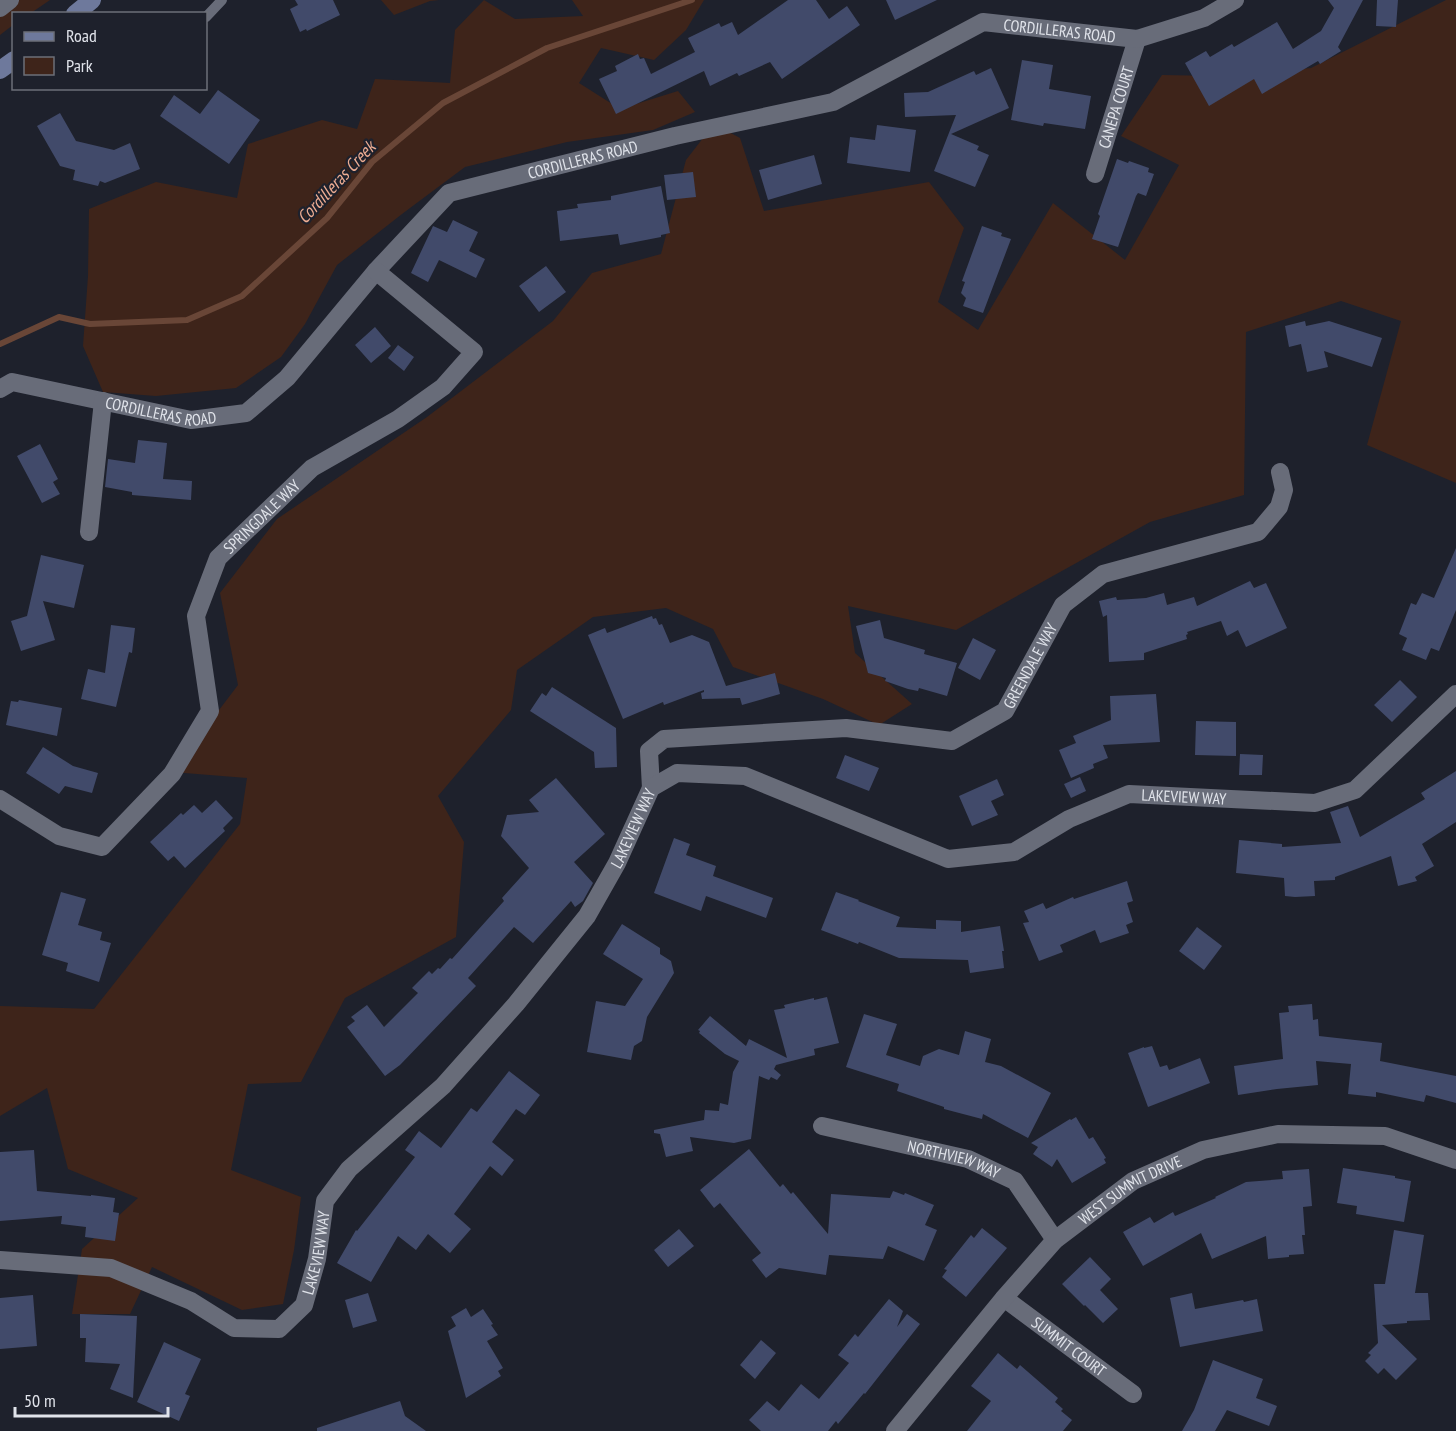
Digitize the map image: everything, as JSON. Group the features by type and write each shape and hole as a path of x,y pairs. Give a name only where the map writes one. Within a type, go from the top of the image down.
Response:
{"main road":[{"path":"77,12 92,0"}],"street":[{"path":"0,8 10,0"},
{"name":"CORDILLERAS ROAD","path":"0,389 12,382 190,420 246,413 287,378 376,271 450,193 675,136 833,102 983,22 1137,39 1204,18 1235,0"},
{"name":"CANEPA COURT","path":"1095,174 1137,39"},
{"name":"SPRINGDALE WAY","path":"0,799 59,836 102,847 172,774 210,711 196,616 218,558 312,468 398,419 443,387 474,352 376,271"},
{"path":"89,532 103,401"},
{"name":"GREENDALE WAY","path":"651,789 649,750 664,739 846,728 952,741 1005,711 1063,605 1103,574 1258,532 1279,507 1284,490 1280,472"},
{"name":"LAKEVIEW WAY","path":"0,1260 111,1268 191,1301 234,1328 279,1329 304,1305 317,1259 325,1201 349,1169 443,1086 516,1004 587,916 617,863 651,789 677,773 745,776 948,859 1014,852 1069,819 1129,794 1315,803 1356,790 1456,694"},
{"name":"NORTHVIEW WAY","path":"822,1126 968,1159 1015,1181 1055,1240"},
{"name":"WEST SUMMIT DRIVE","path":"895,1431 1004,1298 1055,1240 1133,1181 1203,1150 1278,1134 1385,1136 1456,1160"},
{"name":"SUMMIT COURT","path":"1004,1298 1133,1394"}],"lane":[{"path":"207,16 222,0"}],"green space":[{"path":"0,0 50,0 32,12 12,12 12,26 0,35"},
{"path":"381,0 439,0 430,1 394,15"},
{"path":"484,0 515,19 583,16 572,0 704,0 686,30 654,60 601,48 579,83 620,109 678,91 695,112 653,130 567,142 465,167 337,265 305,324 281,357 236,388 156,396 103,392 83,346 88,276 89,209 156,182 237,198 248,144 322,120 357,129 375,79 450,83 455,30"},
{"path":"1446,0 1456,0 1456,483 1367,445 1401,321 1341,301 1246,332 1244,495 1150,522 956,630 848,606 855,653 912,704 879,725 823,699 733,667 713,629 666,608 593,617 517,670 511,710 438,796 464,842 456,937 345,998 301,1082 248,1084 231,1170 301,1197 294,1250 283,1304 242,1310 152,1267 130,1314 72,1314 82,1249 138,1198 68,1169 47,1088 0,1116 0,1006 94,1009 240,824 247,778 172,772 238,685 220,593 277,519 427,417 553,321 592,273 661,254 686,160 714,124 740,138 764,211 929,182 964,228 938,302 978,330 1053,203 1125,260 1179,165 1121,136 1162,75 1218,76 1311,68"}],"building":[{"path":"295,0 333,0 340,15 307,31 306,29 300,32 290,9 298,5"},
{"path":"788,0 816,0 829,19 847,6 860,25 782,79 770,62 739,76 737,73 710,86 704,71 616,114 599,79 617,71 615,66 638,54 640,59 644,58 651,74 695,52 688,38 719,23 721,27 732,22 738,35"},
{"path":"886,0 937,0 895,20"},
{"path":"1328,0 1363,0 1338,47 1341,51 1320,64 1318,61 1262,94 1254,79 1209,106 1185,63 1206,51 1210,57 1232,44 1234,47 1277,22 1293,49 1321,31 1334,8"},
{"path":"1377,0 1398,0 1396,27 1376,26"},
{"path":"1022,60 1053,65 1049,89 1091,96 1085,129 1044,123 1043,126 1011,120"},
{"path":"991,68 1009,108 951,134 979,146 977,150 989,155 975,187 934,171 956,115 905,117 904,93 928,92 974,71 976,75"},
{"path":"218,90 260,120 229,164 160,116 174,95 200,114"},
{"path":"60,113 76,141 114,150 130,143 140,169 105,183 100,181 98,186 73,180 75,170 60,166 37,126"},
{"path":"877,125 916,130 910,172 847,163 850,137 875,140"},
{"path":"814,155 822,184 768,200 759,170"},
{"path":"1117,159 1149,168 1148,172 1154,174 1146,196 1138,193 1136,196 1118,247 1092,239"},
{"path":"693,172 696,197 667,200 664,175"},
{"path":"661,186 670,233 620,245 618,234 560,241 557,211 578,208 577,204 611,200 611,196"},
{"path":"453,220 478,232 469,251 485,259 476,278 439,260 428,282 411,273 433,226 447,232"},
{"path":"982,226 1011,239 983,313 963,306 966,298 961,293 965,282 962,281"},
{"path":"546,266 566,292 539,312 519,286"},
{"path":"1305,321 1306,326 1329,321 1382,338 1372,367 1324,351 1328,367 1307,372 1301,344 1289,347 1285,326"},
{"path":"375,327 391,346 371,363 355,345"},
{"path":"398,345 414,357 404,371 388,358"},
{"path":"138,440 167,443 163,479 192,481 191,500 132,495 132,492 105,487 108,459 135,463"},
{"path":"40,444 58,479 53,482 60,494 42,503 17,456"},
{"path":"1456,548 1456,610 1439,651 1431,648 1426,660 1402,650 1407,638 1399,634 1411,603 1416,605 1422,593 1434,598"},
{"path":"41,555 84,565 74,608 43,601 55,640 21,651 11,621 27,616"},
{"path":"1250,581 1254,588 1266,583 1287,628 1246,647 1238,630 1227,636 1221,621 1187,632 1187,639 1144,653 1144,660 1109,662 1107,615 1103,617 1099,601 1116,597 1117,600 1146,598 1164,593 1167,605 1194,597 1197,606"},
{"path":"652,616 653,619 656,618 659,625 662,624 670,643 692,635 709,642 726,686 775,673 780,694 742,705 740,698 702,699 701,693 704,690 664,705 663,702 623,719 588,635 605,628 607,633"},
{"path":"880,620 884,638 925,650 924,654 957,663 947,696 919,688 918,691 908,689 885,681 886,678 868,673 856,626"},
{"path":"111,625 135,628 132,653 129,652 116,707 81,699 88,669 105,673"},
{"path":"973,638 996,650 980,680 958,668"},
{"path":"1400,680 1417,697 1392,722 1374,705"},
{"path":"552,687 616,728 617,767 595,768 594,752 530,711 542,693 546,696"},
{"path":"1156,694 1160,742 1103,745 1108,758 1093,764 1094,768 1071,778 1059,750 1076,743 1073,736 1111,720 1110,696"},
{"path":"19,700 62,708 57,736 6,725 11,701 18,702"},
{"path":"1196,721 1236,722 1236,756 1195,755"},
{"path":"43,747 73,766 98,773 92,793 65,786 59,794 26,773"},
{"path":"1240,754 1263,755 1262,775 1239,775"},
{"path":"845,755 879,768 869,791 836,778"},
{"path":"1456,771 1456,822 1422,844 1434,866 1415,877 1417,881 1398,886 1391,856 1335,877 1335,880 1314,881 1315,896 1285,896 1284,878 1236,873 1239,840 1282,844 1282,847 1341,843 1330,812 1348,806 1360,837 1425,799 1421,793"},
{"path":"1080,777 1086,791 1071,798 1064,784"},
{"path":"556,778 605,834 574,862 593,883 583,901 575,907 571,901 533,943 514,927 468,978 476,986 400,1065 385,1076 347,1027 355,1021 351,1017 367,1005 384,1027 418,993 412,988 429,971 432,974 450,958 452,959 504,901 502,898 529,868 501,836 507,815 539,812 529,800"},
{"path":"997,779 1004,795 991,801 998,815 972,826 959,796"},
{"path":"216,800 233,818 223,828 225,831 185,868 174,856 168,861 150,842 181,813 183,815 194,805 202,813"},
{"path":"674,838 690,844 686,855 716,866 713,876 773,898 766,918 706,896 701,911 654,893"},
{"path":"1127,881 1133,901 1127,903 1133,922 1126,925 1129,933 1100,943 1095,930 1060,945 1063,952 1039,961 1023,923 1029,922 1024,911 1043,903 1046,909 1073,897 1074,899"},
{"path":"61,892 86,899 78,925 102,932 100,940 111,943 99,982 66,971 68,963 42,955"},
{"path":"836,892 900,917 896,927 936,929 936,920 961,921 961,932 1000,926 1004,968 970,973 968,960 899,958 821,930"},
{"path":"622,924 660,948 660,954 671,961 674,973 647,1017 642,1041 634,1046 631,1060 587,1052 596,1001 625,1006 643,979 603,954"},
{"path":"1197,927 1222,946 1204,970 1179,951"},
{"path":"827,997 839,1043 814,1049 815,1055 776,1065 774,1069 781,1075 777,1080 759,1076 751,1139 734,1143 690,1137 693,1151 666,1157 660,1134 654,1133 654,1130 704,1120 705,1110 719,1111 720,1103 728,1105 733,1072 739,1061 725,1054 699,1033 698,1030 710,1016 746,1046 749,1039 787,1058 774,1010 785,1008 784,1005"},
{"path":"1312,1004 1313,1020 1318,1019 1319,1036 1382,1043 1380,1061 1456,1076 1456,1103 1426,1095 1424,1102 1376,1092 1376,1097 1348,1094 1351,1064 1316,1061 1318,1085 1238,1095 1234,1066 1283,1059 1279,1013 1289,1012 1288,1006"},
{"path":"864,1014 897,1024 886,1055 920,1066 923,1056 939,1049 959,1055 965,1031 991,1039 985,1062 1001,1066 1051,1093 1028,1138 983,1114 982,1119 944,1109 944,1107 897,1091 899,1084 846,1067"},
{"path":"1152,1046 1160,1067 1167,1065 1169,1070 1200,1058 1210,1083 1148,1107 1128,1053"},
{"path":"509,1071 540,1095 525,1115 516,1109 492,1142 514,1160 502,1176 490,1166 454,1214 471,1229 450,1253 428,1234 416,1250 398,1236 371,1282 337,1263 356,1230 415,1157 405,1150 419,1131 441,1148 471,1108 477,1112"},
{"path":"1076,1117 1089,1139 1093,1137 1106,1158 1104,1159 1106,1163 1072,1183 1057,1159 1052,1167 1033,1154 1038,1147 1031,1143"},
{"path":"749,1149 780,1187 783,1184 791,1194 793,1192 828,1234 831,1194 890,1198 893,1191 904,1195 905,1193 934,1205 925,1225 937,1230 924,1261 888,1246 883,1259 829,1255 826,1275 779,1268 766,1278 752,1260 761,1253 720,1203 714,1208 700,1190"},
{"path":"34,1150 37,1191 115,1198 113,1212 119,1213 115,1241 85,1237 86,1227 61,1224 62,1216 0,1221 0,1152"},
{"path":"1343,1168 1395,1176 1395,1178 1411,1181 1404,1222 1356,1214 1357,1206 1337,1203"},
{"path":"1309,1169 1312,1206 1303,1207 1304,1254 1268,1259 1266,1236 1212,1259 1201,1233 1143,1266 1123,1232 1150,1217 1154,1223 1173,1212 1175,1216 1246,1182 1283,1179 1282,1171"},
{"path":"982,1228 1007,1248 966,1297 942,1277 947,1270 944,1269 971,1235 974,1238"},
{"path":"679,1229 694,1246 668,1267 654,1250"},
{"path":"1394,1230 1424,1235 1415,1293 1428,1293 1430,1320 1382,1325 1417,1359 1396,1380 1384,1368 1378,1374 1365,1361 1371,1355 1368,1353 1378,1343 1374,1284 1385,1284"},
{"path":"1090,1257 1111,1279 1100,1290 1118,1309 1103,1323 1062,1284"},
{"path":"368,1293 377,1321 353,1328 345,1300"},
{"path":"1192,1293 1195,1309 1257,1299 1263,1331 1180,1347 1170,1298"},
{"path":"33,1295 37,1346 0,1349 0,1298"},
{"path":"889,1299 903,1311 897,1327 907,1314 920,1324 865,1394 838,1424 836,1421 828,1431 761,1431 749,1420 767,1401 779,1411 801,1384 819,1399 849,1363 838,1355 855,1334 858,1337"},
{"path":"466,1308 471,1317 483,1309 493,1324 491,1325 498,1335 487,1341 503,1368 498,1371 501,1376 466,1398 448,1331 456,1326 451,1317"},
{"path":"80,1314 137,1316 133,1398 110,1389 120,1364 85,1362 86,1338 80,1338"},
{"path":"761,1340 776,1353 755,1379 740,1365"},
{"path":"164,1342 201,1359 185,1394 190,1396 179,1421 137,1402"},
{"path":"998,1353 1017,1369 1020,1365 1058,1398 1055,1402 1063,1409 1061,1411 1072,1420 1063,1431 967,1431 991,1401 971,1386"},
{"path":"1213,1360 1263,1379 1256,1398 1277,1406 1269,1426 1227,1410 1215,1431 1182,1431 1194,1410"},
{"path":"400,1401 405,1416 426,1431 317,1431 317,1428"}],"waterway":[{"name":"Cordilleras Creek","path":"0,344 59,317 90,324 187,320 242,296 327,218 372,162 443,103 547,48 692,0"}]}
